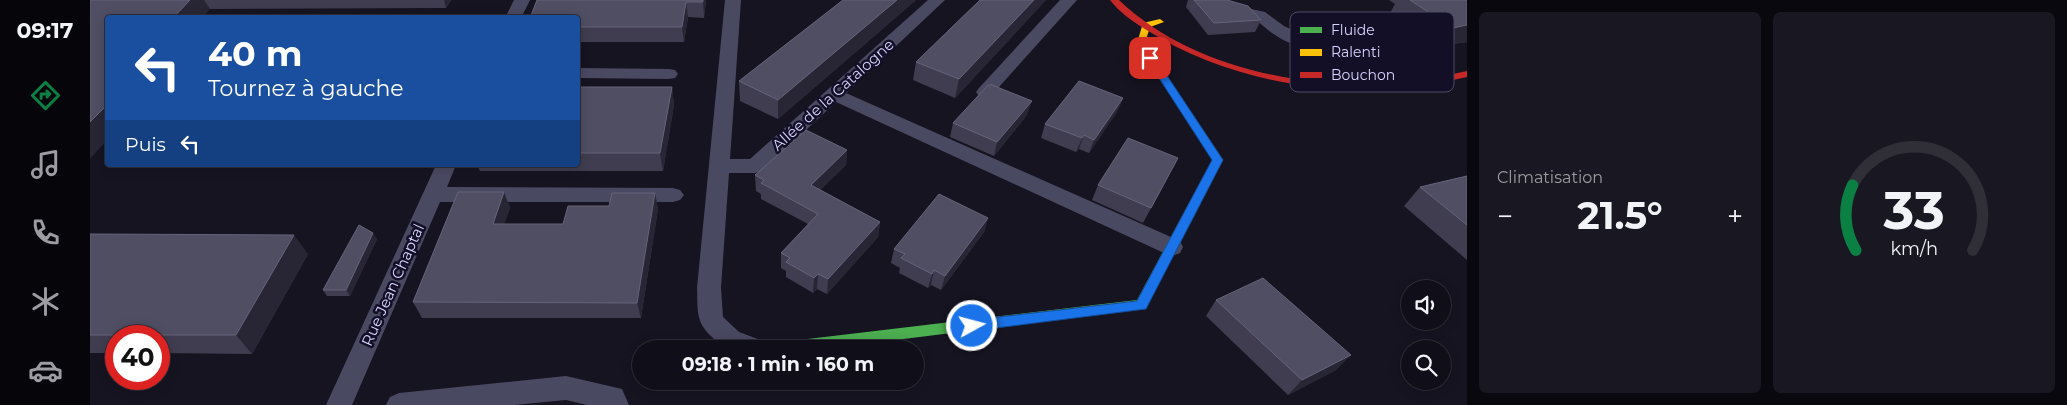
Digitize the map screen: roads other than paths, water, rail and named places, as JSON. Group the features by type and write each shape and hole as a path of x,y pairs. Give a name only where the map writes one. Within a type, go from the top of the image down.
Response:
{"street":[{"path":"514,15 522,0"},
{"path":"732,340 711,321 709,288 733,0"},
{"name":"Allée de la Catalogne","path":"719,166 755,166 937,0"},
{"path":"985,92 1069,0"},
{"path":"1114,0 1121,8 1146,26 1205,56 1290,79"},
{"path":"1218,0 1237,10 1258,15 1278,30 1290,36"},
{"path":"1143,10 1187,37 1218,50 1276,68 1290,70"},
{"path":"1146,26 1160,22"},
{"path":"849,340 1141,305 1218,160 1141,43 1146,26"},
{"path":"580,73 669,74"},
{"path":"1454,77 1467,74"},
{"path":"834,94 1172,247"},
{"name":"Rue Jean Chaptal","path":"338,405 445,167"},
{"path":"434,194 673,195"},
{"path":"399,405 566,388 598,396 613,397 616,405"}]}
